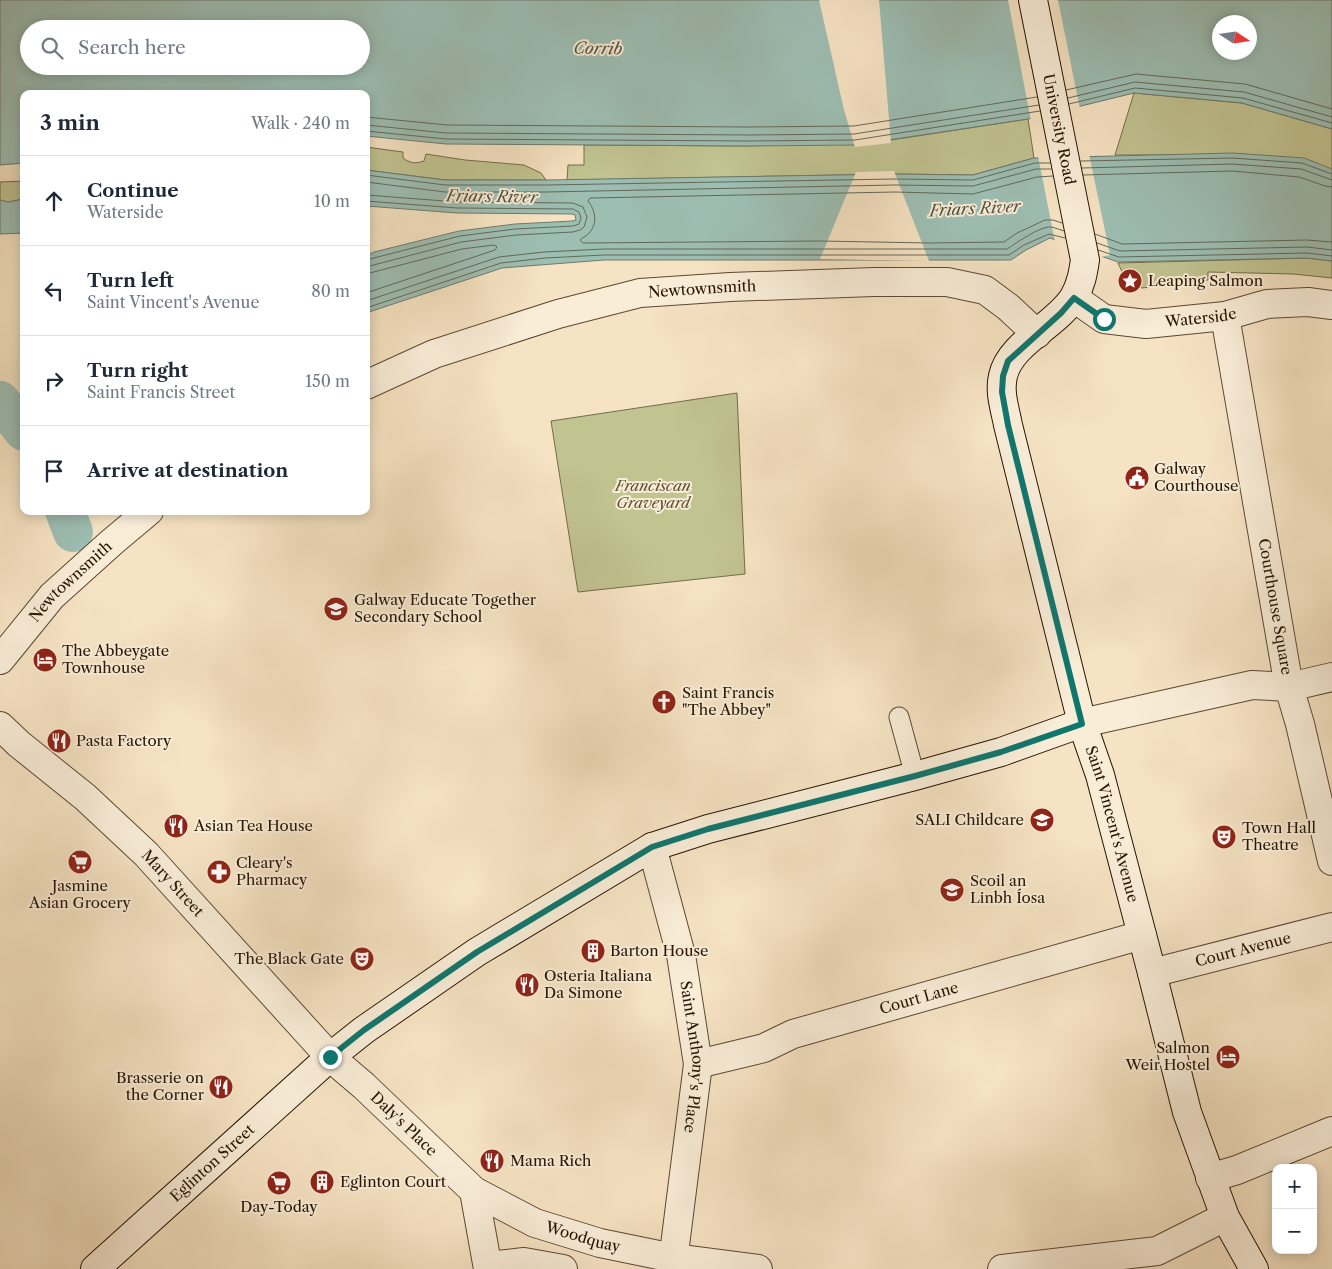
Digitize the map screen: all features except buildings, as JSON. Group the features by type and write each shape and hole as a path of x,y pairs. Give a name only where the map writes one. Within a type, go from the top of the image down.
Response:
{"street":[{"name":"University Road","path":"1033,0 1085,260"},
{"name":"Saint Vincent's Avenue","path":"1085,260 1082,281 1074,298 1061,313 1008,361 1003,376 1002,392 1082,724 1100,774 1187,1112 1225,1217 1254,1269"},
{"name":"Newtownsmith","path":"370,383 434,354 558,314 640,293 730,287 874,282 947,282 985,290 1008,307 1037,334"},
{"name":"Waterside","path":"1074,298 1104,319 1146,324 1225,316 1268,304 1308,302 1332,305"},
{"name":"Courthouse Square","path":"652,847 708,829 1001,752 1082,724 1131,711 1252,685 1289,687 1225,316"},
{"name":"Newtownsmith","path":"0,660 52,596 144,515"},
{"path":"1332,677 1289,687 1300,724 1332,861"},
{"name":"Mary Street","path":"0,726 19,744 85,797 146,854 330,1057"},
{"name":"Eglinton Street","path":"95,1269 330,1057 364,1030 477,952 652,847"},
{"name":"Saint Anthony's Place","path":"652,847 681,954 698,1064 673,1263"},
{"name":"Court Avenue","path":"1152,974 1332,927"},
{"name":"Court Lane","path":"698,1064 764,1048 793,1034 1142,935"},
{"name":"Daly's Place","path":"330,1057 364,1086 474,1191"},
{"path":"1210,1178 1237,1170 1332,1131"},
{"path":"474,1191 488,1267 524,1262 563,1269"},
{"name":"Woodquay","path":"474,1191 535,1222 600,1244 673,1263 758,1269"},
{"path":"1002,1269 1062,1266 1157,1251 1225,1217"}],"lane":[{"path":"899,718 915,776"}],"green space":[{"path":"1134,93 1242,103 1332,129 1332,170 1172,155 1115,155"},
{"path":"1028,119 1034,158 973,175 895,174 567,180 568,165 584,165 584,145 749,146 891,140"},
{"path":"370,148 403,152 403,158 413,162 424,161 426,154 465,160 524,165 541,173 546,180 445,180 370,171"},
{"path":"20,181 20,200 8,202 0,200 0,182"},
{"path":"1307,258 1332,261 1332,278 1293,274 1208,272 1208,280 1142,288 1127,279 1118,263"},
{"name":"Franciscan Graveyard","path":"737,393 745,574 578,592 551,421"}],"water":[{"name":"Corrib","path":"0,0 1332,0 1332,129 1242,103 1134,93 1028,119 855,145 446,144 370,136 370,90 20,90 20,163 0,165"},
{"name":"Friars River","path":"1232,153 1304,158 1332,169 1332,261 1307,258 1118,262 1050,238 1011,260 604,260 502,268 370,312 370,254 374,252 459,231 515,224 576,220 575,215 572,214 457,213 370,206 370,171 445,180 895,174 973,175 1034,158"},
{"path":"0,200 8,202 20,200 20,233 0,234"}],"pier":[{"path":"819,0 879,0 891,143 855,147 844,110"},
{"path":"1008,0 1058,0 1080,109 1031,121"},
{"path":"1089,154 1110,255 1097,258 1055,242 1038,156"},
{"path":"894,171 929,261 820,259 856,172"}],"waterway":[{"path":"0,401 20,426"},
{"path":"67,515 73,532"}],"place":[{"name":"Leaping Salmon","path":"1130,281"},
{"name":"Galway Courthouse","path":"1137,478"},
{"name":"Galway Educate Together Secondary School","path":"336,609"},
{"name":"The Abbeygate Townhouse","path":"45,660"},
{"name":"Saint Francis \"The Abbey\"","path":"664,702"},
{"name":"Pasta Factory","path":"59,741"},
{"name":"SALI Childcare","path":"1042,820"},
{"name":"Asian Tea House","path":"176,826"},
{"name":"Town Hall Theatre","path":"1224,837"},
{"name":"Jasmine Asian Grocery","path":"80,862"},
{"name":"Cleary's Pharmacy","path":"219,872"},
{"name":"Scoil an Linbh Íosa","path":"952,890"},
{"name":"Barton House","path":"593,951"},
{"name":"The Black Gate","path":"362,959"},
{"name":"Osteria Italiana Da Simone","path":"527,985"},
{"name":"Salmon Weir Hostel","path":"1228,1057"},
{"name":"Brasserie on the Corner","path":"221,1087"},
{"name":"Mama Rich","path":"492,1161"},
{"name":"Eglinton Court","path":"322,1182"},
{"name":"Day-Today","path":"279,1183"}],"route":[{"path":"330,1057 364,1030 477,952 652,847 708,829 1001,752 1082,724 1008,425 1002,392 1003,376 1008,361 1061,313 1074,298 1104,319"}]}
